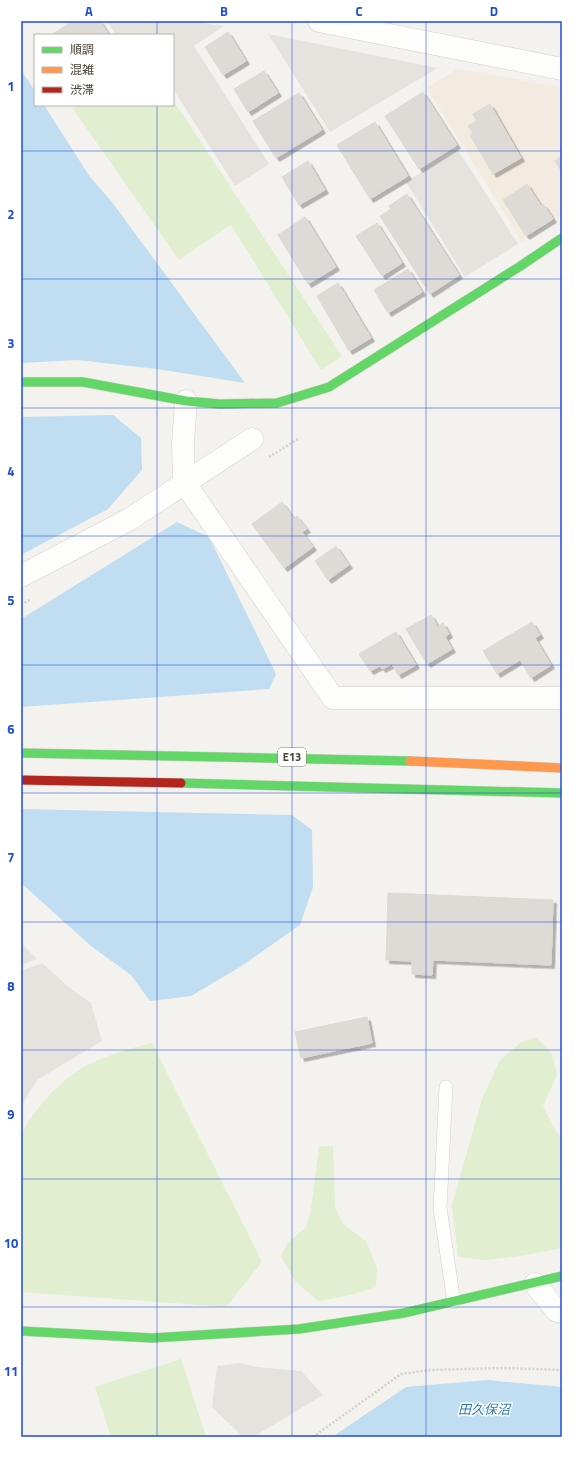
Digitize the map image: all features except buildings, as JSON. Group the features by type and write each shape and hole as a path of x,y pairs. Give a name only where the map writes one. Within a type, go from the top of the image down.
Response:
{"main road":[{"path":"21,382 83,382 186,401 220,404 277,402 329,387 519,268 562,238"},
{"name":"E13","path":"21,753 309,758 473,763 562,768"},
{"path":"21,780 119,781 562,793"},
{"path":"21,1331 152,1338 300,1329 404,1313 535,1284 562,1276"}],"street":[{"path":"319,21 562,69"},
{"path":"186,401 183,443 184,482 333,698 562,698"},
{"path":"21,576 130,519 184,482 252,439"},
{"path":"535,1284 557,1312 562,1312"}],"lane":[{"path":"446,1087 440,1208 454,1302"}],"path":[{"path":"313,1437 401,1374 430,1370 504,1368 562,1370"}],"shaded area":[{"path":"107,21 188,21 224,26 194,46 269,164 235,186 174,91 174,34 115,34"},
{"path":"268,34 438,68 330,132"},
{"path":"457,69 562,87 562,215 522,242 427,88"},
{"path":"458,150 518,244 465,277 406,182"},
{"path":"21,943 37,959 21,965"},
{"path":"42,963 70,988 91,1003 102,1041 37,1080 23,1103 21,1102 21,971"},
{"path":"240,1363 257,1367 301,1371 323,1395 253,1437 243,1437 212,1407 217,1366"}],"green space":[{"path":"174,102 342,356 321,370 231,225 179,260 73,109 77,106 174,106"},
{"path":"536,1037 552,1054 557,1075 543,1106 557,1133 562,1138 562,1248 520,1256 486,1260 458,1257 452,1205 482,1099 500,1060 520,1043"},
{"path":"152,1043 262,1262 226,1307 21,1292 21,1136 33,1115 49,1095 68,1078 96,1061"},
{"path":"319,1146 333,1146 335,1207 343,1224 366,1241 377,1268 376,1287 351,1295 318,1301 295,1281 281,1256 288,1242 306,1228 311,1209"},
{"path":"181,1359 206,1437 111,1437 95,1387"}],"water":[{"path":"21,70 34,90 34,106 45,106 90,177 112,202 245,383 157,369 77,360 21,363"},
{"path":"113,415 141,438 142,470 108,509 21,555 21,417"},
{"path":"177,522 209,537 276,674 269,689 21,707 21,619"},
{"path":"21,809 292,815 312,830 313,887 300,925 240,967 191,996 150,1001 131,975 91,946 21,883"},
{"name":"田久保沼","path":"487,1380 562,1387 562,1437 332,1437 406,1387"}],"traffic: fast":[{"path":"21,382 83,382 186,401 220,404 277,403 329,387 519,267 562,238"},
{"path":"21,753 410,761"},
{"path":"181,783 562,793"},
{"path":"21,1331 152,1338 299,1329 404,1313 562,1276"}],"traffic: slow":[{"path":"410,761 562,768"}],"traffic: jam":[{"path":"21,780 181,783"}]}
